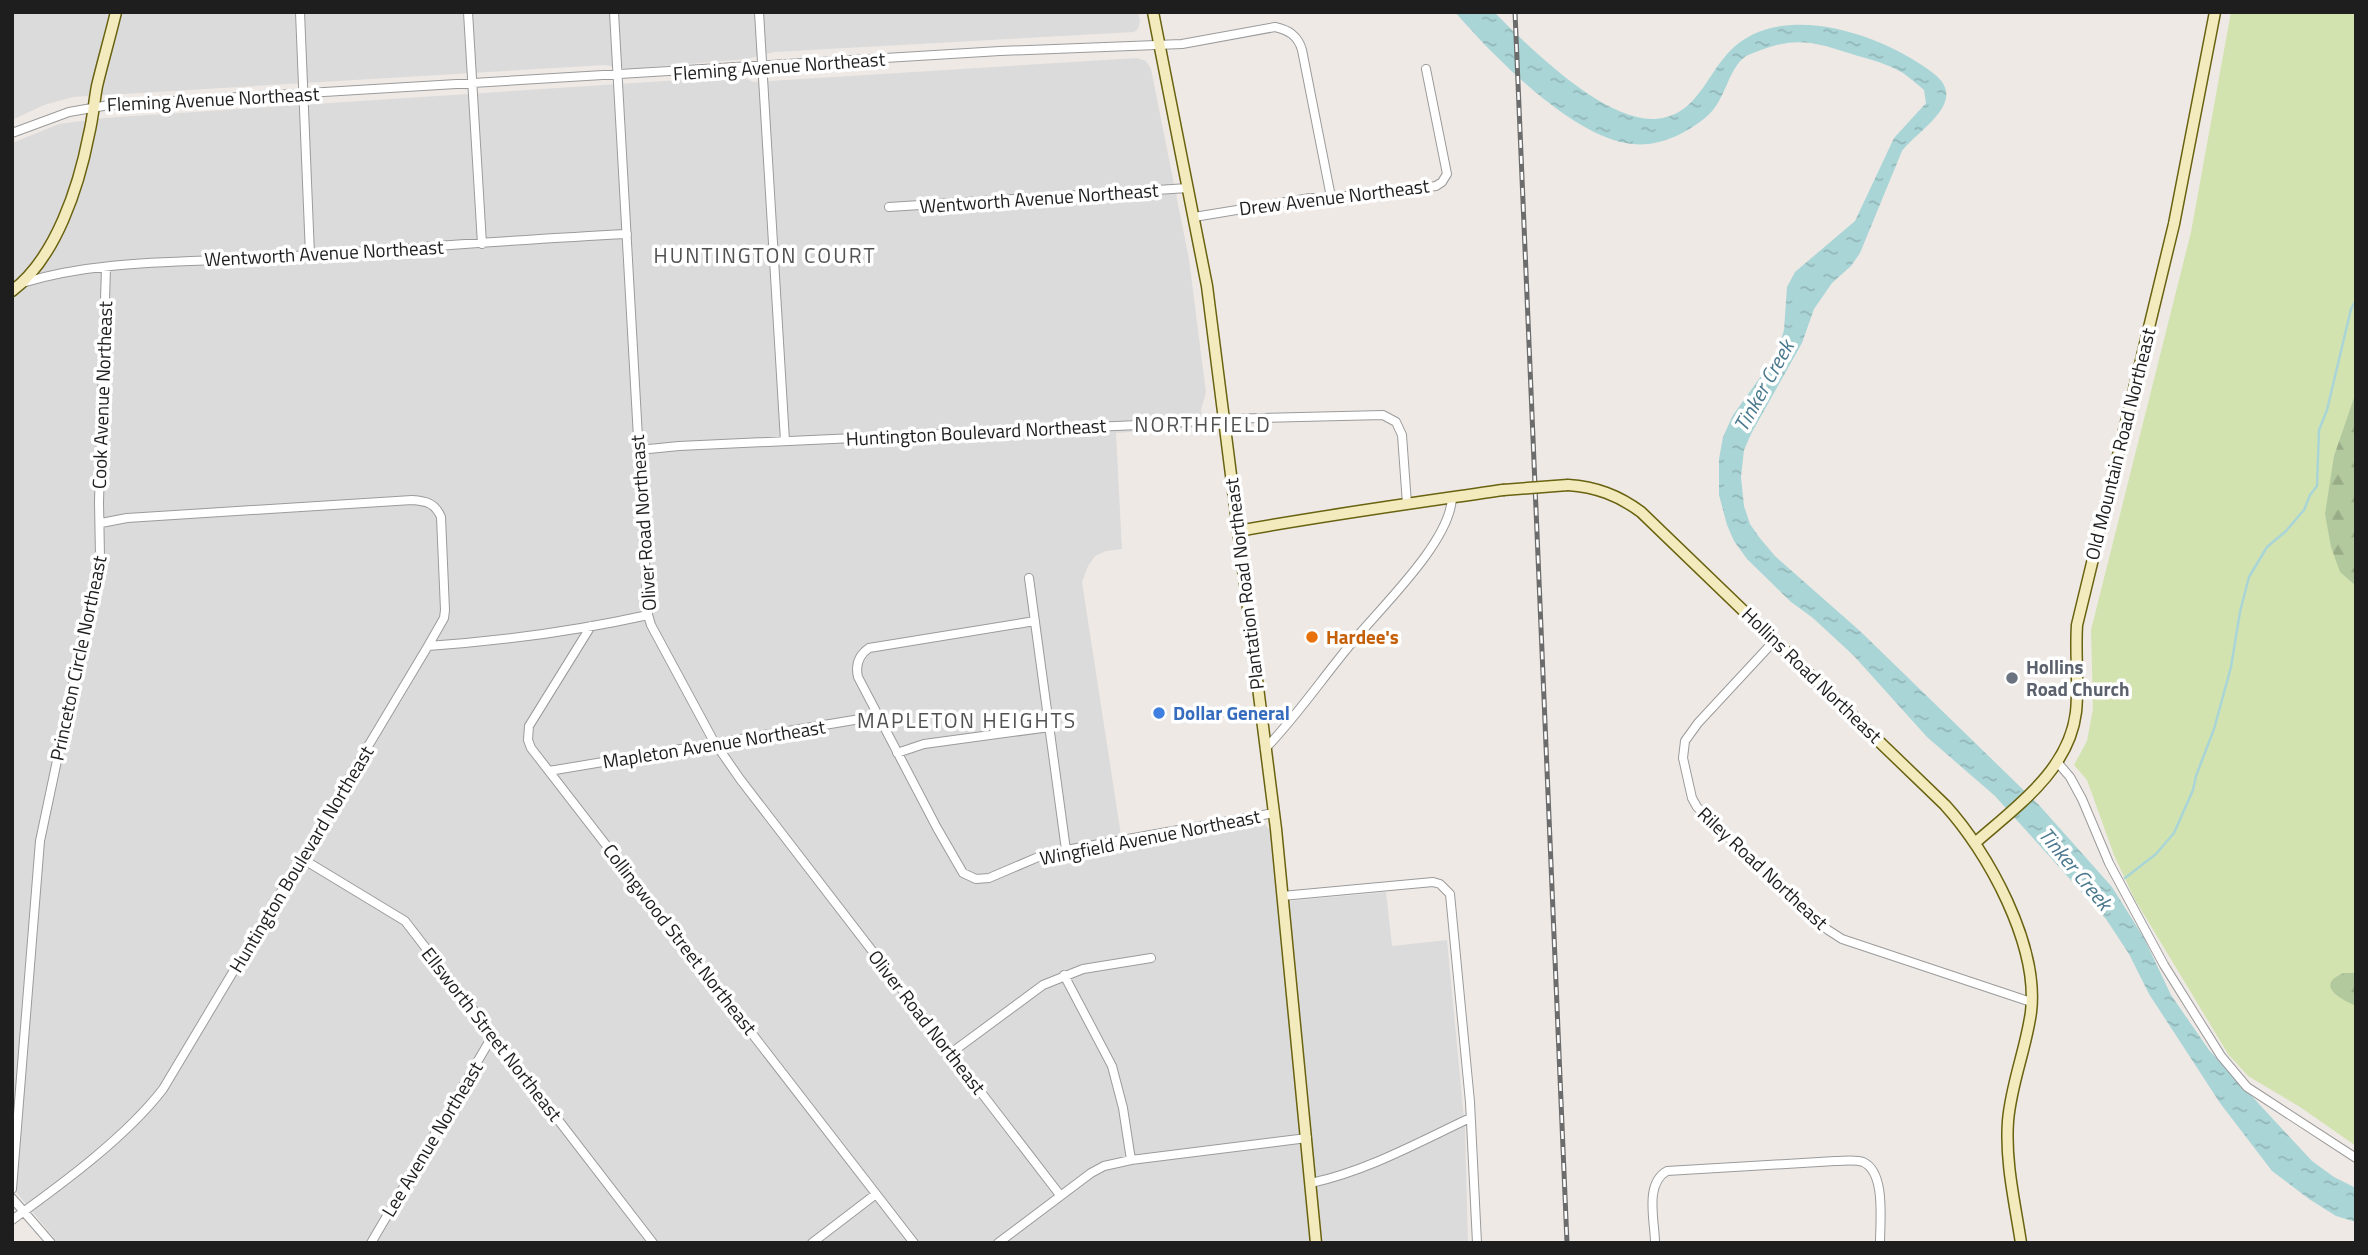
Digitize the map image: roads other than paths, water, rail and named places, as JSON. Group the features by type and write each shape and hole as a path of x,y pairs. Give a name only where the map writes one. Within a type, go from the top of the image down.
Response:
{"main road":[{"path":"12,291 22,284 38,265 68,209 84,156 116,12"},
{"name":"Plantation Road Northeast","path":"1153,12 1207,286 1274,813 1316,1243"},
{"name":"Old Mountain Road Northeast","path":"1976,842 2034,790 2058,763 2072,732 2076,713 2077,625 2174,224 2215,12"},
{"name":"Hollins Road Northeast","path":"1238,531 1503,490 1568,485 1600,490 1624,500 1641,512 1945,805 1976,842 1999,884 2020,936 2028,965 2031,1002 2028,1030 2011,1099 2008,1124 2009,1168 2021,1243"}],"street":[{"path":"300,12 310,255"},
{"path":"468,12 482,244"},
{"name":"Oliver Road Northeast","path":"614,12 648,615 659,642 716,744 759,805 1060,1195"},
{"path":"759,12 785,441"},
{"name":"Fleming Avenue Northeast","path":"12,133 43,120 93,107 1191,43 1268,27 1283,29 1296,37 1303,50 1331,197"},
{"name":"Drew Avenue Northeast","path":"1194,217 1259,206 1436,186 1447,174 1426,69"},
{"name":"Wentworth Avenue Northeast","path":"889,207 1188,188"},
{"name":"Wentworth Avenue Northeast","path":"22,284 63,272 106,267 627,234"},
{"name":"Cook Avenue Northeast","path":"101,523 99,502 106,267"},
{"name":"Huntington Boulevard Northeast","path":"639,450 1224,419 1383,415 1396,422 1402,435 1407,504"},
{"path":"1265,749 1294,719 1348,648 1424,557 1449,517 1452,498"},
{"path":"101,523 127,518 412,500 428,502 438,509 441,517 445,610 444,618 428,646"},
{"name":"Princeton Circle Northeast","path":"12,1189 40,841 100,557 101,523"},
{"path":"1029,578 1066,850"},
{"path":"428,646 472,643 648,615"},
{"path":"1035,621 869,648 859,657 858,677 897,753 924,744 1050,727"},
{"name":"Collingwood Street Northeast","path":"591,625 529,726 528,740 531,748 914,1243"},
{"name":"Riley Road Northeast","path":"1775,640 1689,733 1683,750 1689,789 1697,807 1828,930 1857,945 2031,1002"},
{"name":"Huntington Boulevard Northeast","path":"12,1220 123,1132 154,1101 428,646"},
{"name":"Mapleton Avenue Northeast","path":"549,771 878,716"},
{"name":"Wingfield Avenue Northeast","path":"897,753 956,863 969,877 976,879 989,878 1043,855 1274,813"},
{"path":"2058,763 2070,777 2082,799 2109,863 2164,965 2221,1056 2247,1087 2356,1158"},
{"name":"Ellsworth Street Northeast","path":"301,858 405,921 653,1243"},
{"path":"1282,896 1433,882 1446,888 1451,899 1471,1118 1477,1243"},
{"path":"951,1053 1032,993 1064,975 1083,969 1151,958"},
{"path":"1064,975 1112,1066 1123,1108 1131,1160"},
{"name":"Lee Avenue Northeast","path":"371,1243 493,1035"},
{"path":"1311,1183 1344,1175 1471,1118"},
{"path":"998,1243 1060,1195 1104,1166 1131,1160 1307,1138"},
{"path":"1655,1243 1653,1198 1661,1174 1671,1170 1831,1161 1858,1161 1871,1167 1876,1174 1879,1186 1880,1243"},
{"path":"812,1243 876,1194"},
{"path":"12,1198 51,1243"}],"water":[{"name":"Tinker Creek","path":"1455,12 1494,12 1568,80 1591,96 1635,117 1655,119 1671,116 1683,109 1739,43 1761,31 1785,26 1811,25 1864,37 1913,59 1943,83 1946,94 1944,104 1938,114 1902,151 1860,253 1851,266 1832,283 1814,309 1802,343 1751,434 1744,450 1741,477 1744,506 1750,524 1775,556 1860,631 2039,805 2112,887 2144,938 2171,995 2209,1050 2312,1161 2334,1177 2356,1188 2356,1222 2336,1216 2272,1171 2220,1103 2149,994 2129,954 2106,919 1995,796 1927,737 1854,656 1813,618 1791,602 1747,559 1727,525 1719,495 1719,459 1723,437 1733,415 1777,354 1784,330 1787,287 1795,272 1855,221 1894,138 1926,103 1924,90 1903,73 1881,63 1810,43 1775,45 1746,56 1740,62 1718,103 1705,118 1671,138 1632,144 1609,138 1585,127 1560,111 1512,72"}],"waterway":[{"path":"2356,283 2356,297"},
{"path":"2125,878 2156,854 2174,833 2193,790 2214,729 2231,667 2249,577 2267,547 2286,531 2304,510 2317,486 2319,430 2327,410 2351,309 2356,300"}],"railway":[{"path":"1515,12 1567,1243"}],"place":[{"name":"Hardee's","path":"1312,637"},
{"name":"Hollins Road Church","path":"2012,678"},
{"name":"Dollar General","path":"1159,713"}],"district":[{"name":"HUNTINGTON COURT","path":"765,256"},
{"name":"NORTHFIELD","path":"1203,425"},
{"name":"MAPLETON HEIGHTS","path":"967,721"}]}
